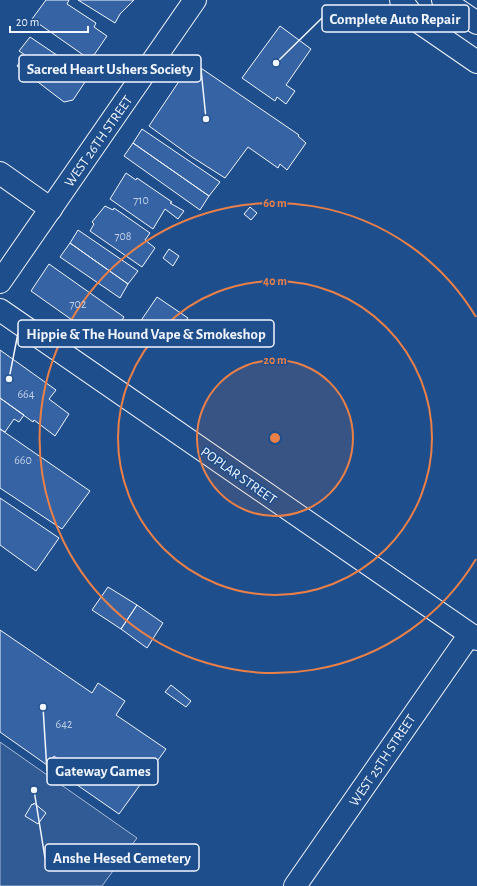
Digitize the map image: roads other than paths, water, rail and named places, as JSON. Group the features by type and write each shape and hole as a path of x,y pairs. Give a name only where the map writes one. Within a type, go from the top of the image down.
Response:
{"street":[{"name":"WEST 26TH STREET","path":"0,282 195,0"},
{"path":"400,0 416,20 477,62"},
{"path":"443,0 477,23"},
{"path":"0,173 51,209"},
{"name":"POPLAR STREET","path":"0,310 473,637"},
{"name":"WEST 25TH STREET","path":"295,886 473,637"}],"place":[{"name":"Complete Auto Repair","path":"276,63"},
{"name":"Sacred Heart Ushers Society","path":"206,119"},
{"name":"Hippie & The Hound Vape & Smokeshop","path":"9,379"},
{"name":"Gateway Games","path":"43,707"},
{"name":"Anshe Hesed Cemetery","path":"34,790"}]}
